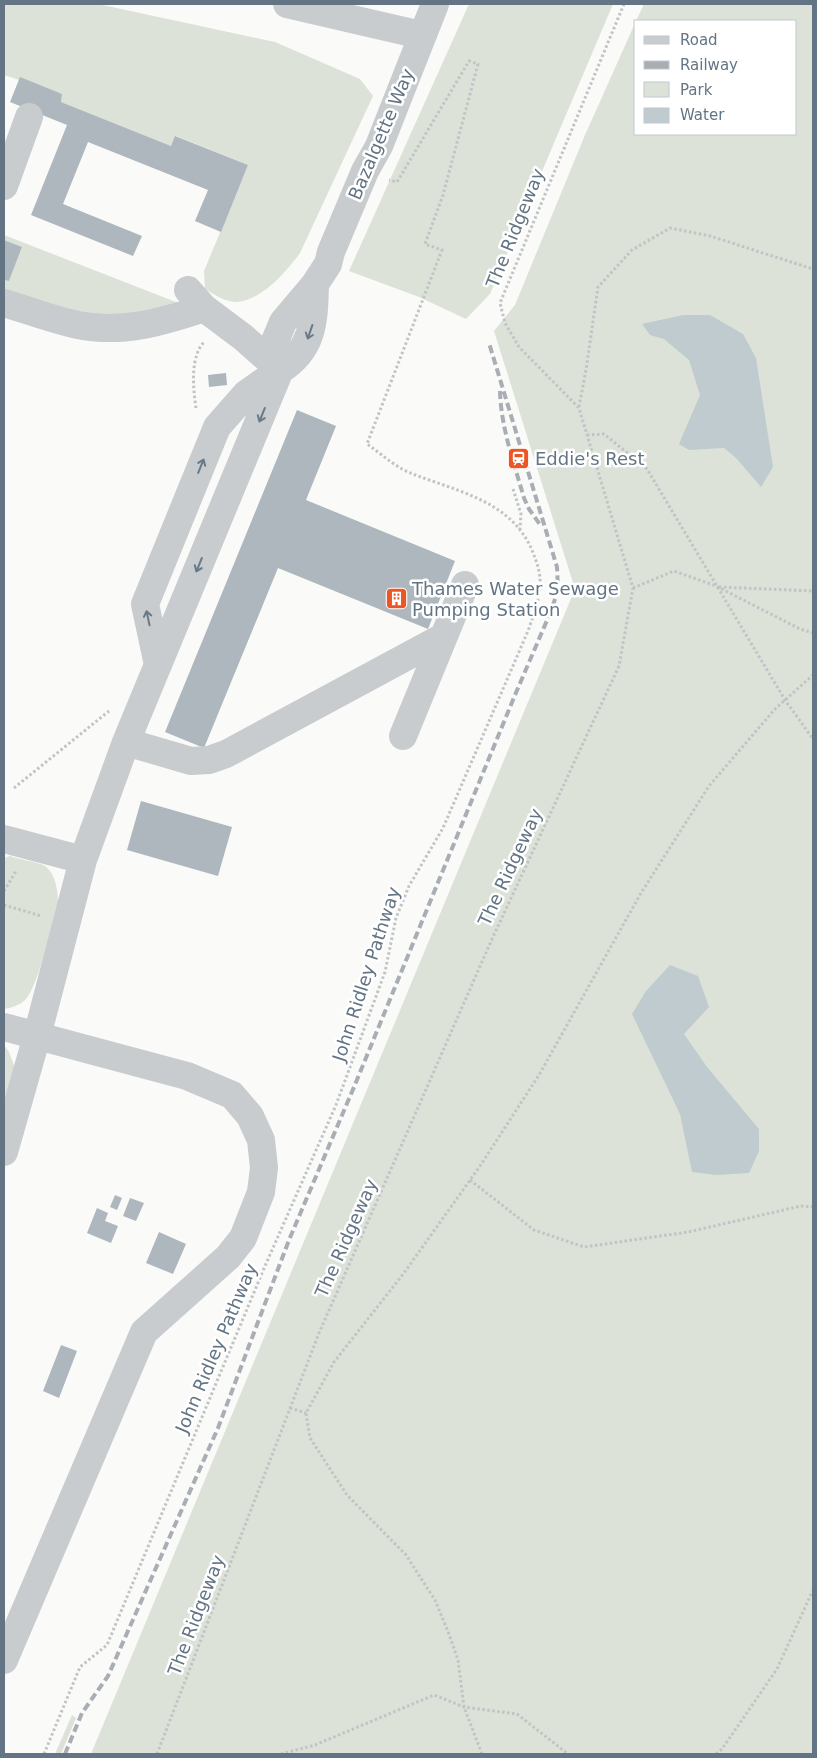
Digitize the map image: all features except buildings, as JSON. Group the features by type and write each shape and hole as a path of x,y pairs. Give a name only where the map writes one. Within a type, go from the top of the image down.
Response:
{"street":[{"path":"287,4 421,35"},
{"name":"Bazalgette Way","path":"158,665 145,604 217,427 246,394 293,362 304,348 314,318 321,274 365,171 379,146 421,35 435,4"},
{"path":"4,186 29,117"},
{"path":"4,303 78,325 109,328 142,326 172,319 196,299 280,370 126,742 83,860 37,1036 4,1152"},
{"path":"402,736 465,585"},
{"path":"126,742 191,762 209,760 226,754 443,637"},
{"path":"4,839 83,860"},
{"path":"4,1027 187,1076 232,1095 250,1116 260,1140 264,1168 261,1192 243,1238 228,1257 144,1332 4,1660"}],"path":[{"name":"The Ridgeway","path":"157,1754 319,1333 492,939 619,666 633,588 579,408 519,347 505,323 500,303 624,4"},
{"name":"John Ridley Pathway","path":"44,1754 80,1667 107,1645 265,1266 336,1104 385,972 396,918 409,886 443,828 528,631 538,603 540,568 527,539 514,521 500,510 476,498 405,471 367,444 442,250 425,244 443,195 478,64 469,61 397,182 390,180"},
{"path":"579,408 598,287 632,250 670,228 710,236 813,269"},
{"path":"587,435 604,434 647,469 785,700 813,739"},
{"path":"514,489 521,514 520,529"},
{"path":"633,588 674,571 716,586 800,629 813,633"},
{"path":"716,586 813,591"},
{"path":"482,1754 464,1708 458,1660 435,1600 406,1555 347,1495 310,1438 306,1413 334,1362 404,1273 470,1180 539,1075 640,893 704,795 775,708 813,675"},
{"path":"14,788 116,705"},
{"path":"470,1180 534,1230 584,1247 688,1232 801,1206 813,1207"},
{"path":"290,1408 306,1413"},
{"path":"716,1754 722,1749 777,1669 813,1590"},
{"path":"281,1754 315,1745 434,1695 464,1708 517,1714 568,1754"}],"green space":[{"path":"4,4 98,4 275,42 360,79 373,96 300,253 273,284 255,296 237,302 216,296 205,289 204,271 248,165 176,136 171,146 61,102 62,94 4,75"},
{"path":"469,4 613,4 490,294 466,319 419,297 349,271"},
{"path":"644,4 813,4 813,1754 91,1754 575,589 494,331 515,305 585,135 634,25 634,135 797,135 797,20 636,20"},
{"path":"4,235 181,304 156,314 100,318 4,291 4,280 9,281 22,247 4,240"},
{"path":"10,856 45,866 49,869 56,883 58,903 40,969 30,993 21,1003 4,1009 4,858"},
{"path":"4,1045 15,1068 4,1122"},
{"path":"72,1715 76,1718 61,1754 55,1754"}],"water":[{"path":"683,315 710,315 743,334 756,358 773,467 761,487 736,458 724,448 689,450 679,444 700,395 689,360 664,339 650,335 642,324"},
{"path":"670,965 698,976 709,1007 684,1034 707,1067 759,1129 759,1151 749,1173 716,1175 692,1172 680,1114 632,1014 646,991"}],"railway":[{"path":"65,1754 82,1713 108,1676 218,1428 289,1240 551,611 558,590 557,567 489,343"},
{"path":"500,391 505,432 512,459 524,498 541,526"}],"place":[{"name":"Eddie's Rest","path":"519,458"},
{"name":"Thames Water Sewage Pumping Station","path":"396,598"}]}
